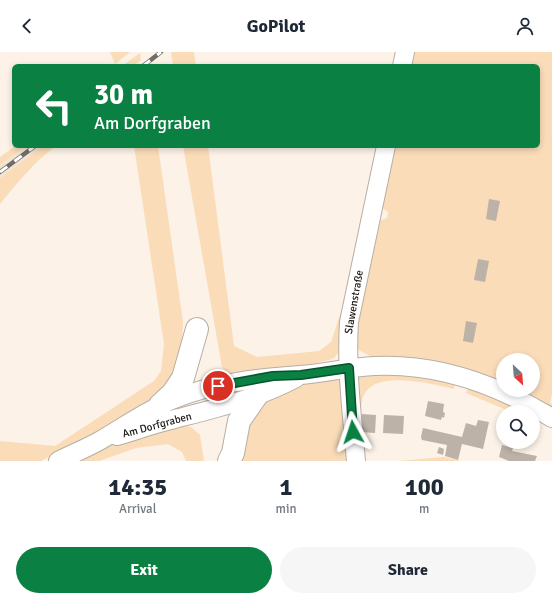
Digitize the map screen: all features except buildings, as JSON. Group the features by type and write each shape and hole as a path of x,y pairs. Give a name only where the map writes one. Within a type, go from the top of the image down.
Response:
{"main road":[{"path":"160,405 173,392 183,378 197,329"},
{"path":"229,461 233,453 239,421 257,395"}],"street":[{"path":"402,64 405,52"},
{"name":"Slawenstraße","path":"356,461 349,368 349,322 386,148"},
{"name":"Am Dorfgraben","path":"58,461 101,440 133,419 174,399 228,383 273,376 301,375 349,368 392,365 422,368 455,375 496,388 552,418"},
{"name":"Am Dorfgraben","path":"101,440 170,420 197,414 257,395 276,388 301,375"}],"shaded area":[{"path":"110,52 130,52 115,64"},
{"path":"171,52 194,52 196,64 173,64"},
{"path":"412,52 552,52 552,394 550,403 552,404 552,410 528,397 540,397 540,353 496,353 496,383 375,359 359,350 353,340 379,221 387,218 388,212 381,207 390,148 540,148 540,64 409,64"},
{"path":"140,53 141,60 136,64 125,64"},
{"path":"12,148 23,148 0,165 0,157"},
{"path":"23,148 40,148 0,178 0,165"},
{"path":"40,148 53,148 33,166 0,204 0,178"},
{"path":"134,148 158,148 183,322 181,359 162,396 41,461 0,461 0,441 55,446 154,381 161,371 164,344"},
{"path":"183,148 208,148 234,346 257,357 319,351 331,342 348,291 340,351 334,358 299,367 237,376 226,373 222,367"},
{"path":"390,372 455,381 454,389 402,380 376,384 367,391 362,401 361,432 356,381 361,375"},
{"path":"340,378 344,380 353,461 240,461 240,440 258,405 293,388 317,380"},
{"path":"468,388 510,405 496,406 466,393"},
{"path":"182,425 191,427 200,435 204,461 186,461 182,452 168,444 136,448 99,461 71,461 123,440"},
{"path":"444,457 461,461 398,461"}],"railway":[{"path":"146,64 161,52"},
{"path":"0,172 32,148"}],"route":[{"path":"218,386 273,376 301,375 349,368 353,432"}]}
